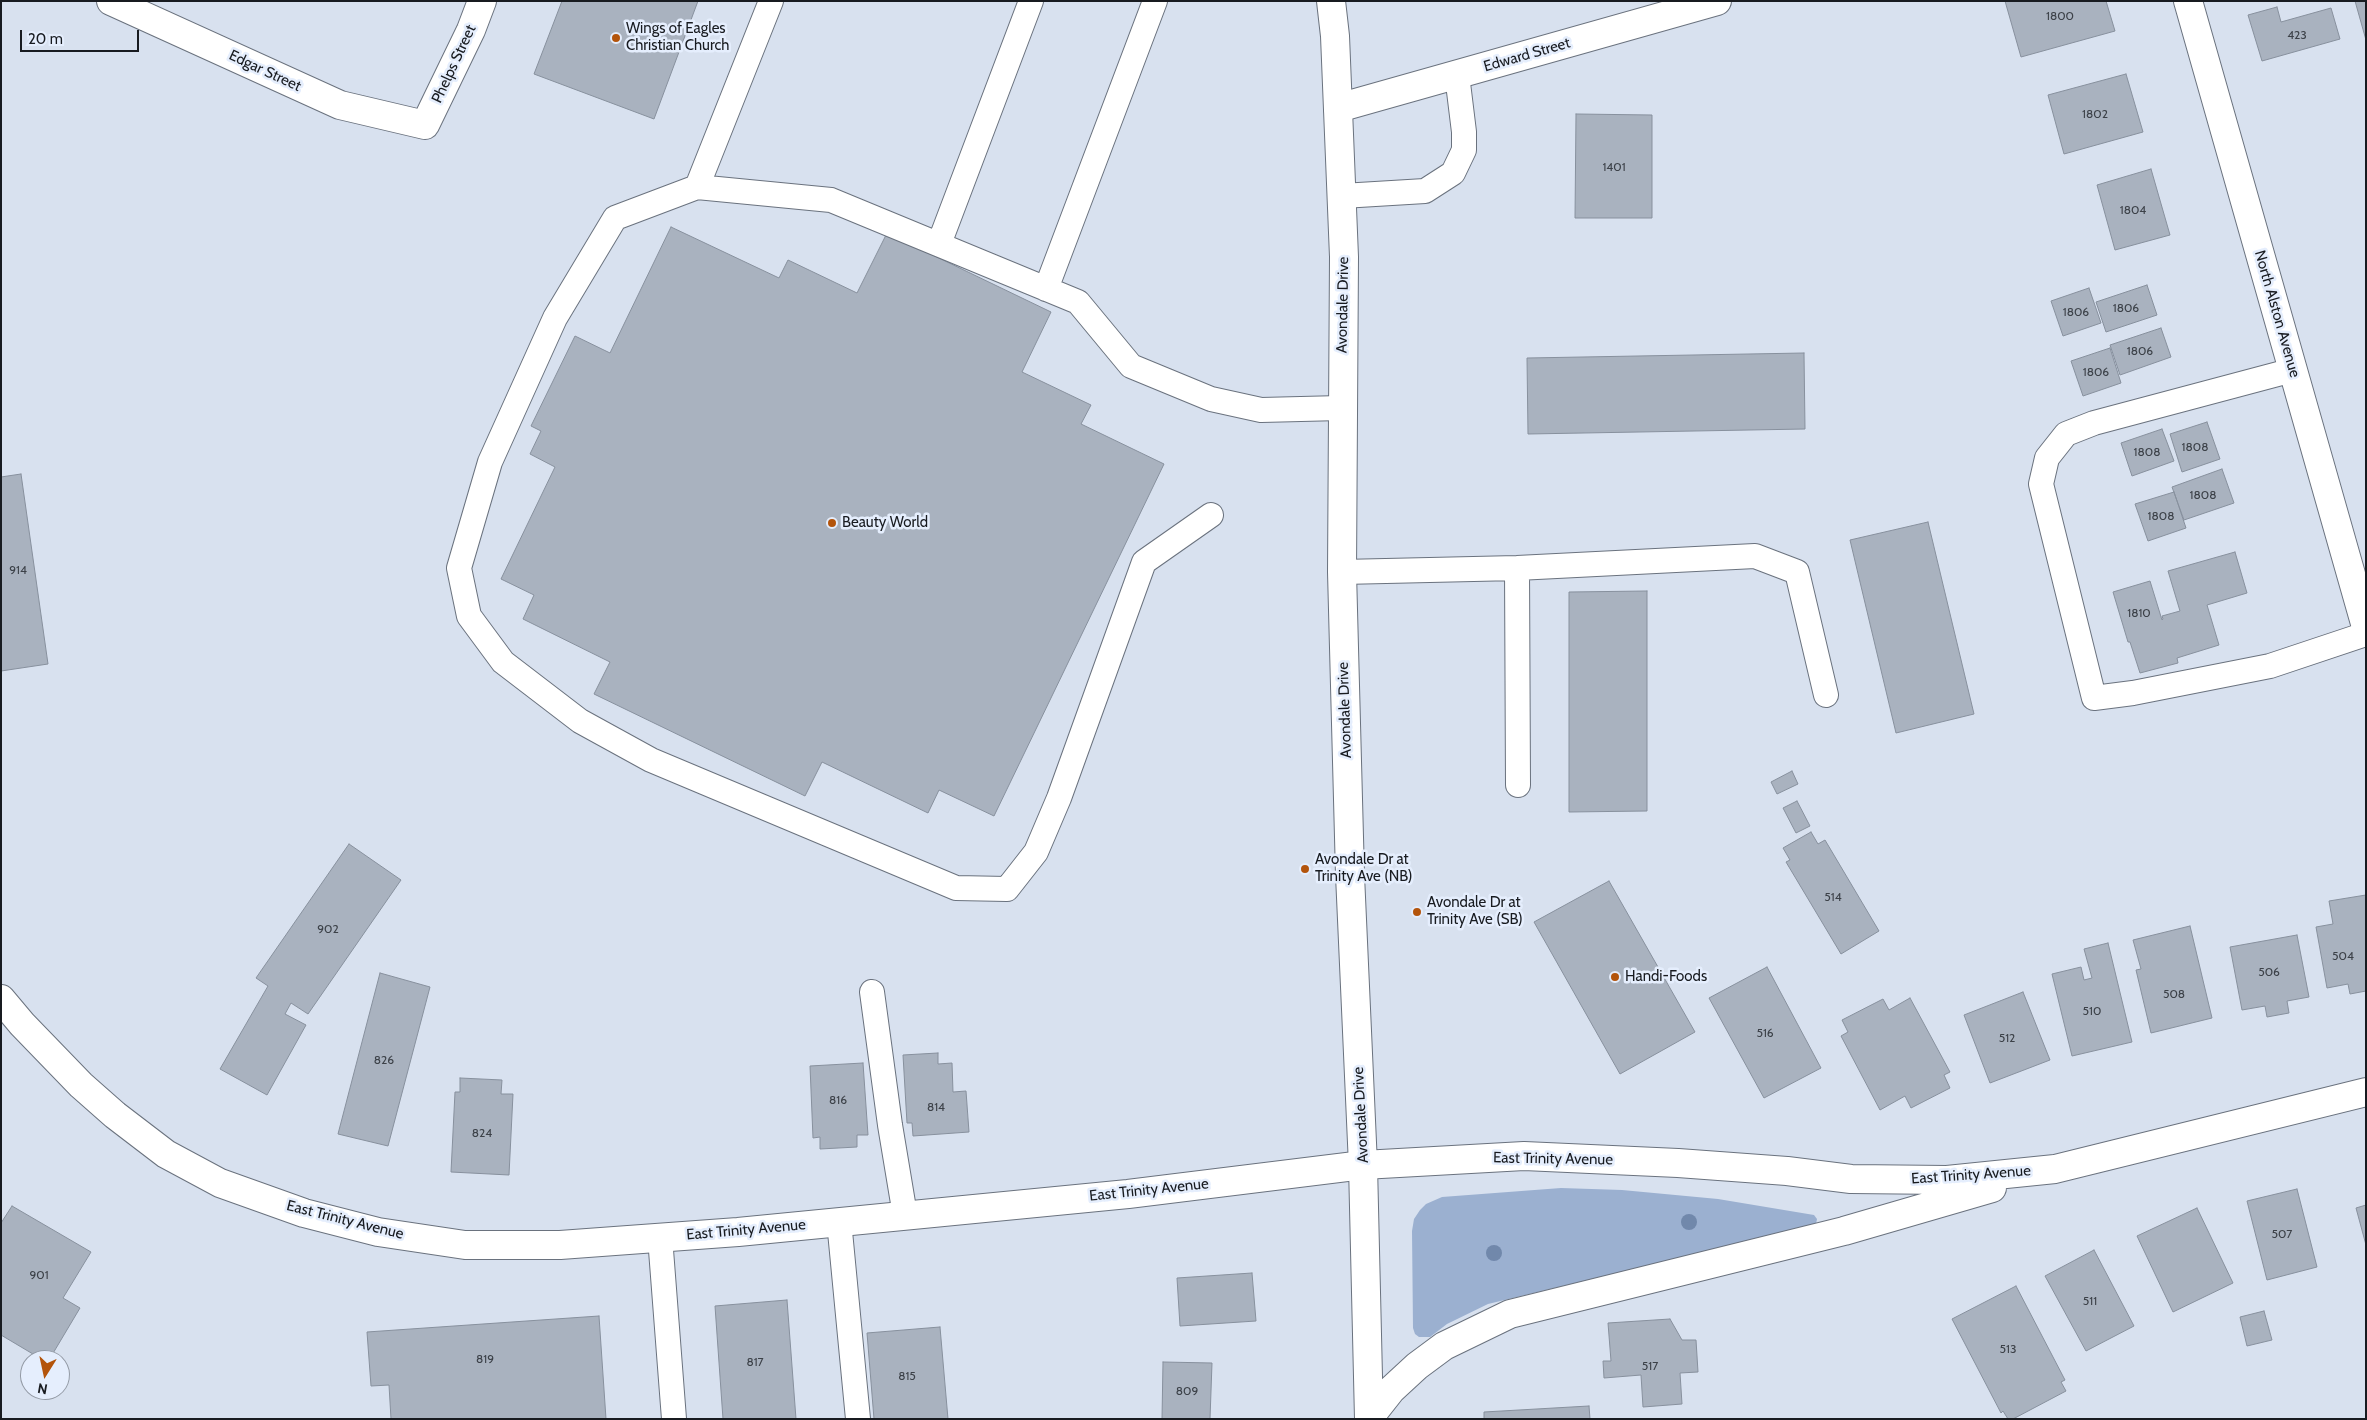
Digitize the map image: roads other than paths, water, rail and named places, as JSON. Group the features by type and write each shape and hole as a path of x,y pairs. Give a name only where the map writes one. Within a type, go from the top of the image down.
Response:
{"street":[{"name":"Edgar Street","path":"111,1 340,105 424,125"},
{"name":"Phelps Street","path":"424,125 471,30 482,1"},
{"name":"Avondale Drive","path":"1331,1 1335,36 1344,257 1341,408 1342,572 1350,875 1363,1165 1368,1418"},
{"name":"Edward Street","path":"1338,108 1716,1"},
{"name":"North Alston Avenue","path":"2188,1 2366,627"},
{"name":"East Trinity Avenue","path":"1,999 22,1024 81,1085 115,1115 166,1154 220,1183 304,1213 378,1232 465,1245 560,1245 660,1237 1128,1194 1363,1165 1524,1156 1687,1163 1787,1171 1851,1179 1947,1180 2056,1169 2366,1092"},
{"path":"1368,1418 1391,1390 1444,1346 1510,1314 1844,1232 2056,1169"}],"lane":[{"path":"697,187 771,1"},
{"path":"939,244 1030,1"},
{"path":"1046,289 1155,1"},
{"path":"1342,196 1425,191 1454,173 1464,150 1457,75"},
{"path":"1211,515 1144,562 1059,798 1036,852 1007,889 956,888 651,760 580,721 503,662 470,616 459,568 490,462 555,318 615,218 697,187 831,200 939,244 1078,302 1131,366 1202,395 1261,410 1341,408"},
{"path":"2293,370 2094,422 2066,434 2047,458 2041,484 2094,698 2270,666 2366,634"},
{"path":"1342,572 1517,568 1755,556 1797,572 1826,695"},
{"path":"1517,568 1518,785"},
{"path":"872,992 890,1125 905,1215"},
{"path":"839,1221 858,1419"},
{"path":"660,1237 674,1419"}],"place":[{"name":"Wings of Eagles Christian Church","path":"616,38"},
{"name":"Beauty World","path":"832,523"},
{"name":"Avondale Dr at Trinity Ave (NB)","path":"1305,869"},
{"name":"Avondale Dr at Trinity Ave (SB)","path":"1417,912"},
{"name":"Handi-Foods","path":"1615,977"}]}
